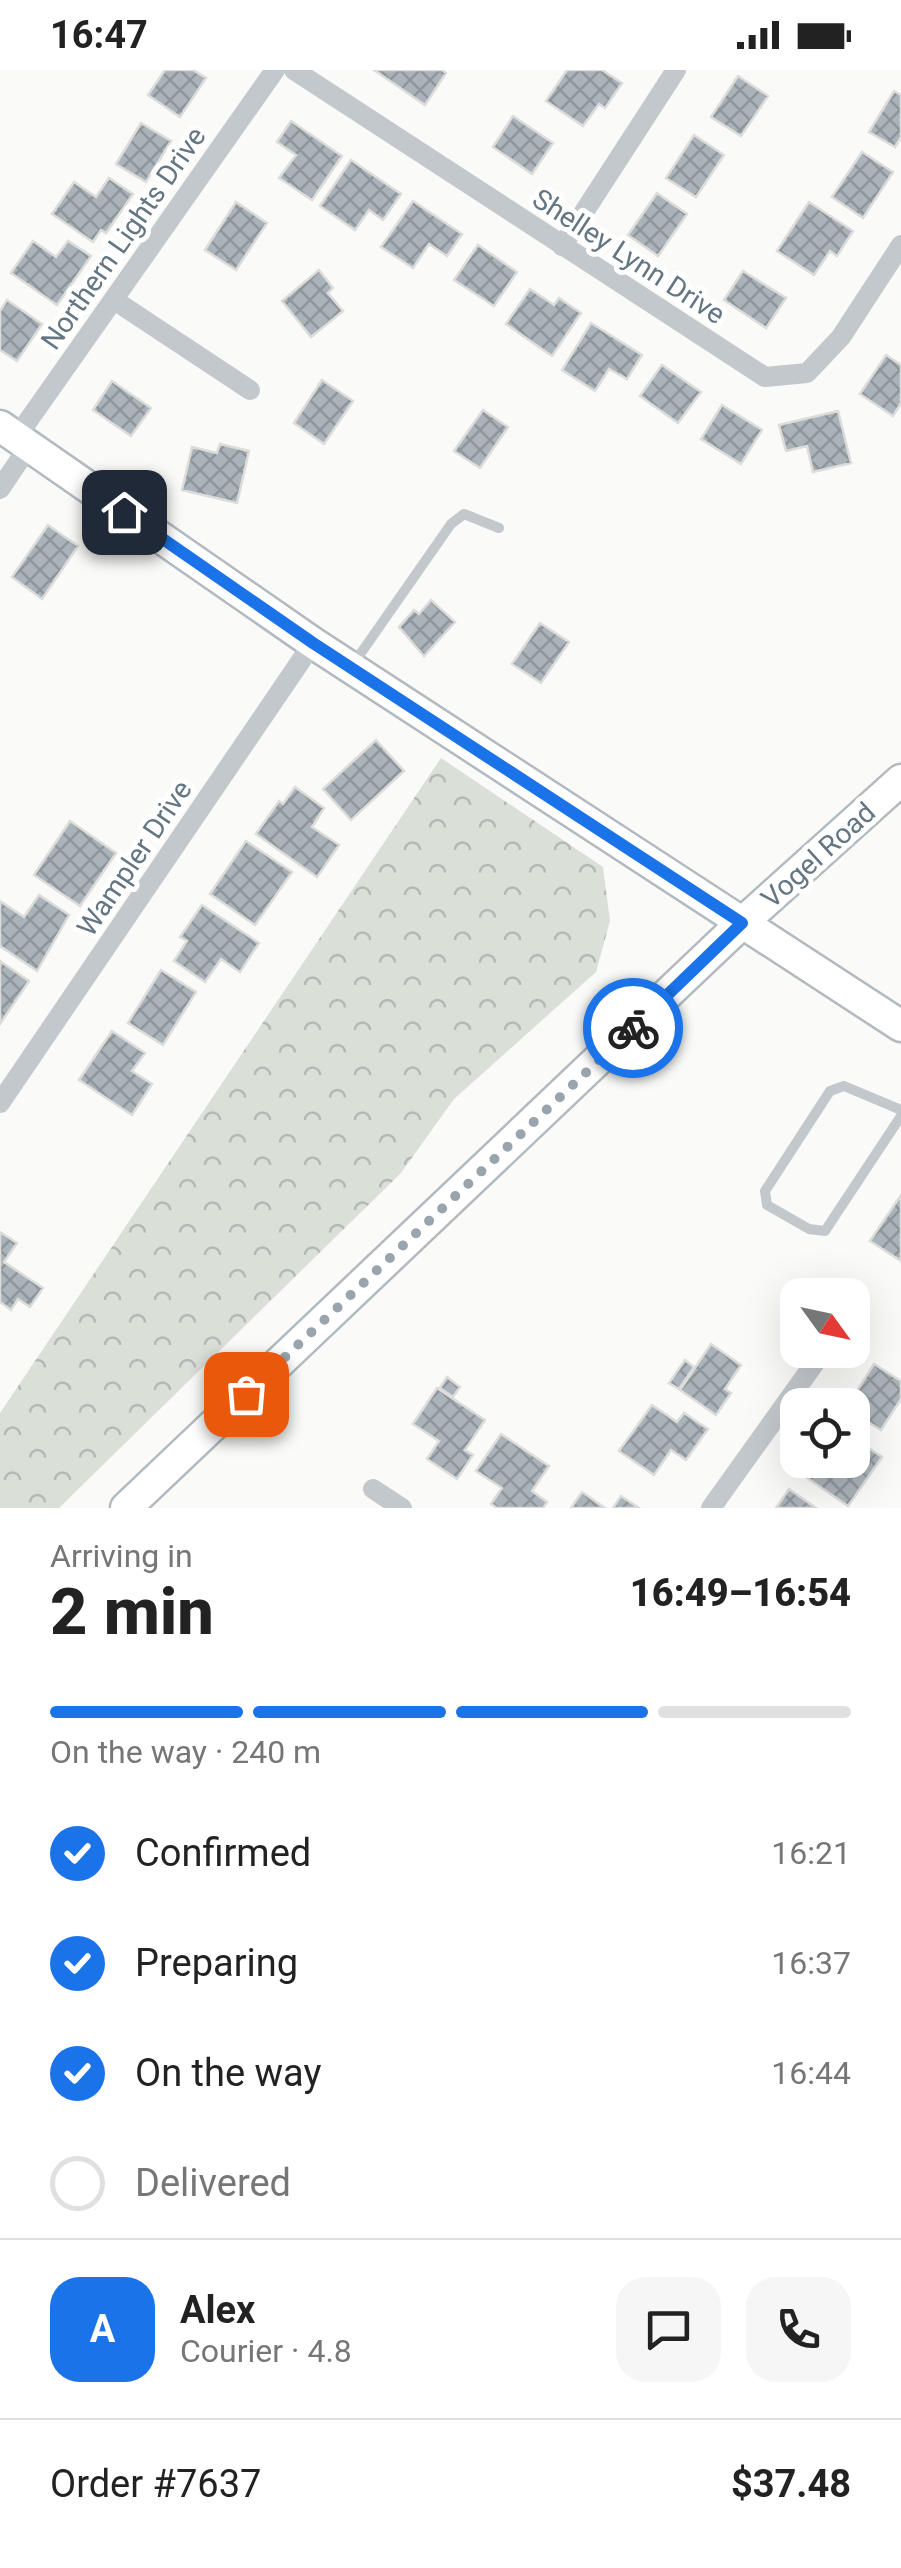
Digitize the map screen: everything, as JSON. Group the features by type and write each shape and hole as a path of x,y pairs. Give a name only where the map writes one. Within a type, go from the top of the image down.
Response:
{"main road":[{"path":"15,437 313,643 901,1026"},
{"name":"Vogel Road","path":"126,1508 742,923 901,780"}],"street":[{"name":"Northern Lights Drive","path":"15,437 275,70"},
{"name":"Shelley Lynn Drive","path":"294,70 765,377 807,373 842,337 901,244"},
{"path":"562,246 676,70"},
{"path":"114,300 250,390"},
{"path":"0,489 15,437"},
{"name":"Wampler Drive","path":"0,1103 313,643"},
{"path":"711,1508 811,1368"},
{"path":"373,1488 402,1508"}],"lane":[{"path":"351,668 451,524 464,514 499,528"},
{"path":"844,1086 901,1113 825,1231 809,1229 768,1205 765,1191 830,1090 844,1086"}],"green space":[{"path":"441,758 603,867 610,921 596,972 454,1099 401,1173 59,1508 0,1508 0,1413"}],"building":[{"path":"165,70 193,70 206,78 180,117 148,95"},
{"path":"374,70 442,70 446,73 425,105"},
{"path":"567,70 602,70 622,83 605,108 599,104 583,126 546,101"},
{"path":"738,76 768,96 741,136 711,117"},
{"path":"894,91 901,95 901,137 895,147 869,132"},
{"path":"513,116 553,143 532,174 493,147"},
{"path":"291,121 342,156 312,200 279,178 296,155 277,142"},
{"path":"141,123 171,141 146,182 116,164"},
{"path":"694,135 724,155 696,197 666,178"},
{"path":"862,152 893,172 863,218 832,197"},
{"path":"351,160 401,194 383,220 369,210 355,230 320,206"},
{"path":"109,178 133,194 106,233 101,230 93,242 52,214 74,182 96,197"},
{"path":"657,193 687,214 658,256 628,235"},
{"path":"413,201 462,234 447,256 429,244 413,268 381,247"},
{"path":"236,202 267,223 236,270 205,250"},
{"path":"809,202 853,231 837,256 830,251 814,275 777,251"},
{"path":"33,241 56,257 68,241 91,256 57,305 11,273"},
{"path":"478,245 517,272 494,306 454,280"},
{"path":"319,270 333,288 328,293 343,311 311,337 282,301"},
{"path":"743,271 786,298 766,328 724,300"},
{"path":"530,289 554,305 559,298 581,313 552,356 506,324"},
{"path":"7,300 42,324 17,361 0,350 0,311"},
{"path":"591,323 642,355 627,379 609,369 595,391 562,370"},
{"path":"886,355 901,365 901,403 893,416 860,394"},
{"path":"662,365 701,392 678,423 640,396"},
{"path":"322,380 353,401 324,444 294,423"},
{"path":"112,381 151,408 131,436 93,410"},
{"path":"722,405 762,430 741,464 701,439"},
{"path":"483,410 508,427 480,468 454,451"},
{"path":"838,411 851,463 813,472 807,446 786,451 779,425"},
{"path":"220,444 249,451 237,503 182,490 192,447 217,453"},
{"path":"48,525 78,546 42,599 12,577"},
{"path":"431,600 455,622 424,656 399,627 414,610 419,614"},
{"path":"540,623 569,642 541,683 512,664"},
{"path":"376,740 404,771 351,820 323,789"},
{"path":"295,787 324,808 312,827 339,845 317,877 256,834 279,801 283,804"},
{"path":"70,821 116,853 80,906 34,875"},
{"path":"246,841 292,872 255,925 210,894"},
{"path":"39,895 69,915 37,971 0,946 0,901 24,917"},
{"path":"202,905 259,943 240,972 221,959 205,982 174,961 187,941 180,937"},
{"path":"0,961 29,981 0,1024"},
{"path":"161,970 196,992 163,1045 128,1023"},
{"path":"112,1031 145,1053 132,1071 152,1084 132,1115 79,1080"},
{"path":"901,1195 901,1261 870,1241"},
{"path":"0,1232 17,1243 4,1262 43,1288 30,1307 18,1299 11,1310 0,1302"},
{"path":"711,1344 741,1365 725,1389 731,1393 716,1415 680,1390"},
{"path":"685,1360 694,1367 679,1389 669,1383"},
{"path":"874,1364 901,1381 901,1399 881,1430 870,1423 870,1388 859,1388"},
{"path":"447,1377 460,1387 453,1397 440,1388"},
{"path":"437,1388 485,1420 465,1450 473,1455 457,1479 427,1459 439,1441 413,1424"},
{"path":"652,1405 677,1422 684,1413 708,1429 686,1460 671,1450 654,1475 619,1451"},
{"path":"501,1434 549,1466 532,1491 547,1502 543,1508 497,1508 491,1504 502,1488 476,1471"},
{"path":"870,1449 882,1457 870,1474"},
{"path":"807,1478 867,1478 848,1506"},
{"path":"789,1489 816,1508 776,1508"},
{"path":"582,1492 605,1508 571,1508"},
{"path":"621,1496 639,1508 613,1508"}],"way so far":[{"path":"246,1394 633,1028"}],"route":[{"path":"124,512 313,643 742,923 633,1028"}]}
